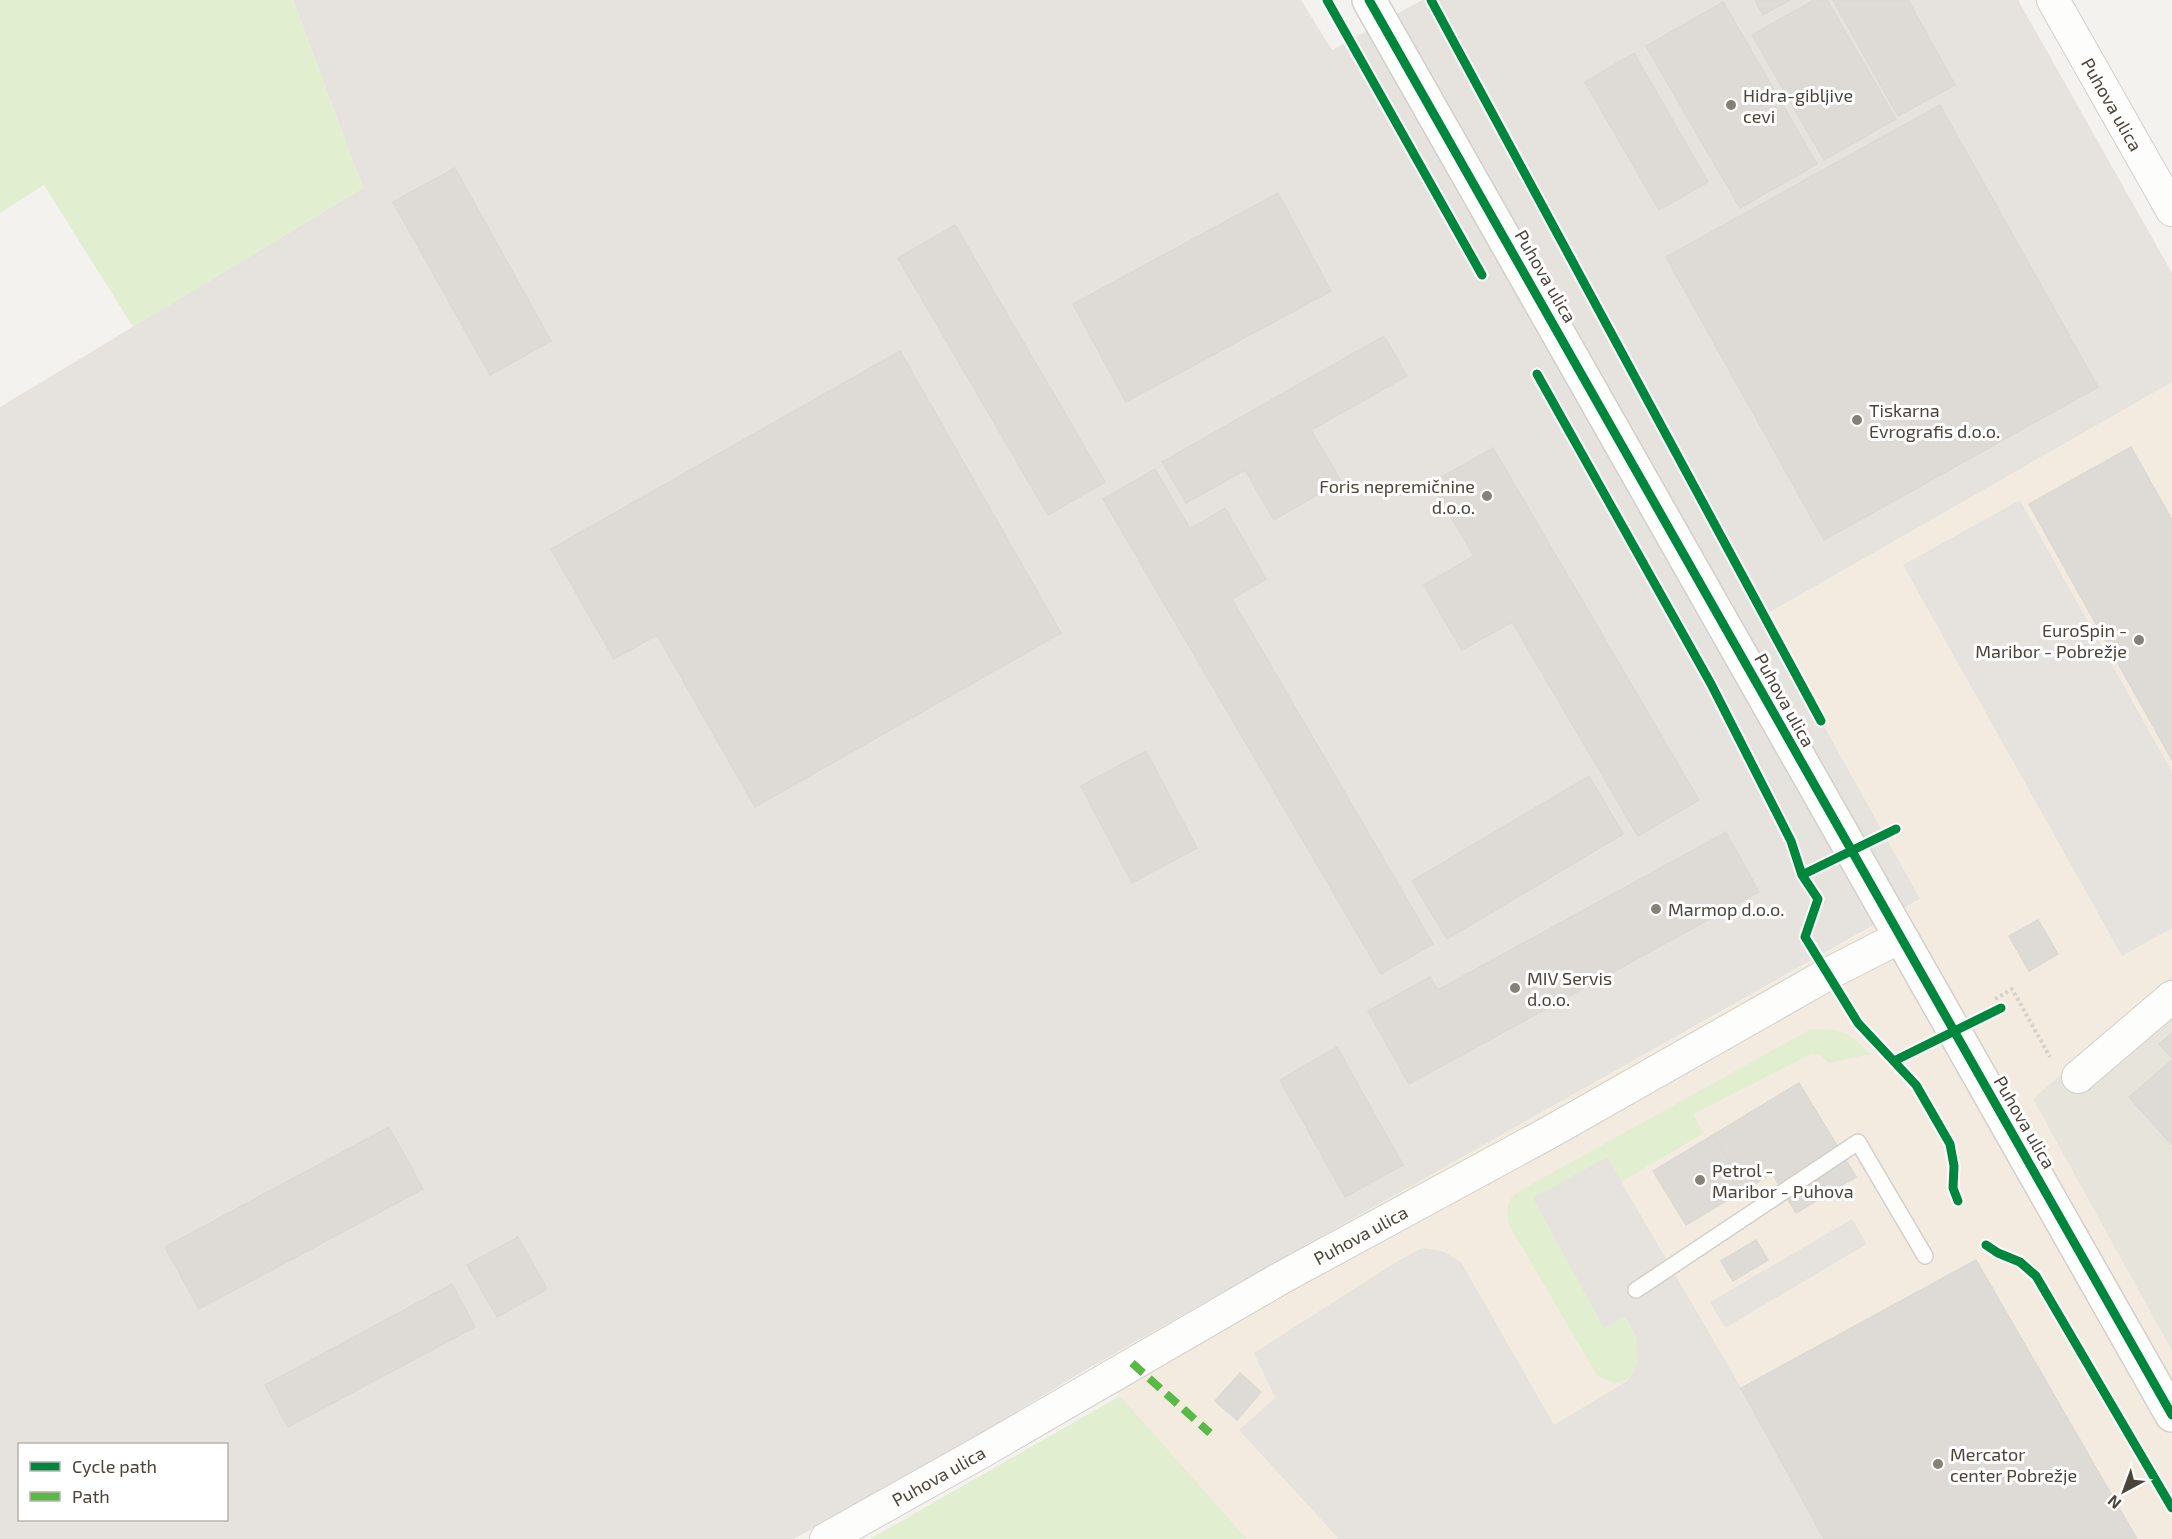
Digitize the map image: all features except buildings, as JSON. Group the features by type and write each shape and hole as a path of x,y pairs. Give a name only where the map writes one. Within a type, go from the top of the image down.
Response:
{"street":[{"name":"Puhova ulica","path":"1369,0 1542,301 2172,1415"},
{"name":"Puhova ulica","path":"2053,0 2172,210"},
{"name":"Puhova ulica","path":"826,1539 1281,1278 1550,1132 1828,974 1900,937"},
{"path":"2078,1077 2172,997"}],"lane":[{"path":"1636,1290 1858,1142 1925,1256"}],"path":[{"path":"1995,999 2013,989 2058,1070 2078,1077"}],"shaded area":[{"path":"293,0 1301,0 1332,50 1422,0 2018,0 2172,273 2172,382 1763,616 1920,899 1092,1366 968,1441 794,1539 0,1539 0,407 363,188"},
{"path":"2172,382 2172,976 2033,1099 2172,1351 2172,1539 1247,1539 1092,1366 1920,900 1763,616"},
{"path":"2020,500 2172,772 2172,928 2122,956 1903,565"},
{"path":"2172,976 2172,1351 2032,1099"},
{"path":"1607,1157 1741,1388 1824,1539 1339,1539 1239,1430 1275,1398 1254,1353 1396,1262 1422,1248 1442,1251 1461,1262 1554,1425 1627,1381 1634,1373 1638,1361 1636,1335 1625,1317 1604,1328 1533,1198"},
{"path":"1852,1219 1867,1244 1725,1328 1710,1302"}],"green space":[{"path":"0,0 293,0 363,188 133,327 44,185 0,213"},
{"path":"1811,1029 1844,1033 1857,1041 1870,1054 1829,1063 1820,1055 1811,1054 1693,1114 1704,1133 1621,1182 1607,1158 1605,1328 1625,1317 1637,1338 1639,1349 1636,1368 1632,1376 1617,1382 1608,1381 1597,1375 1509,1225 1507,1212 1510,1200 1516,1193"},
{"path":"1120,1396 1247,1539 870,1539"}],"marked path":[{"path":"1132,1363 1210,1433"}],"cycle path":[{"path":"1327,0 1482,275"},
{"path":"1369,0 2172,1415"},
{"path":"1431,0 1821,721"},
{"path":"1537,374 1711,684 1791,841 1802,875 1818,899 1805,937 1858,1023 1916,1085 1950,1144 1954,1166 1953,1188 1958,1201"},
{"path":"1802,875 1896,829"},
{"path":"1894,1061 2001,1008"},
{"path":"1986,1245 2020,1262 2036,1276 2172,1508"}],"place":[{"name":"Hidra-gibljive cevi","path":"1731,105"},
{"name":"Tiskarna Evrografis d.o.o.","path":"1857,420"},
{"name":"Foris nepremičnine d.o.o.","path":"1487,496"},
{"name":"EuroSpin - Maribor - Pobrežje","path":"2139,640"},
{"name":"Marmop d.o.o.","path":"1656,909"},
{"name":"MIV Servis d.o.o.","path":"1515,988"},
{"name":"Petrol - Maribor - Puhova","path":"1700,1180"},
{"name":"Mercator center Pobrežje","path":"1938,1464"}]}
